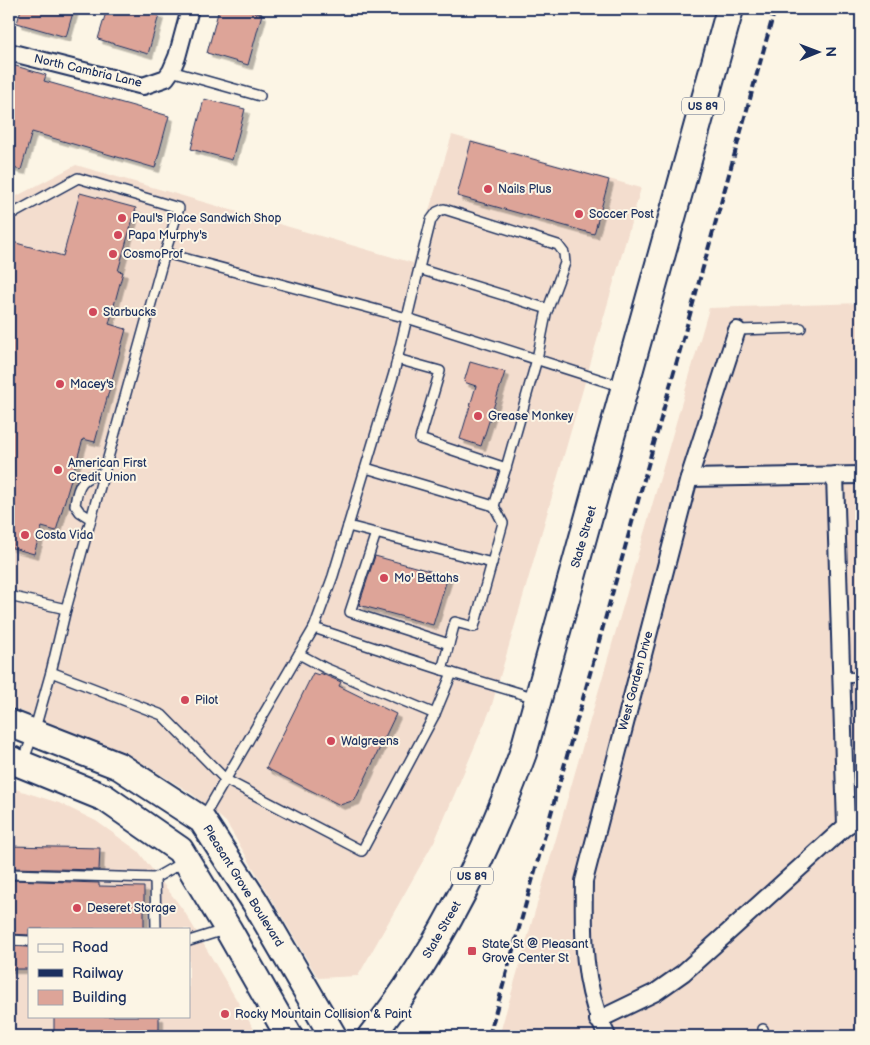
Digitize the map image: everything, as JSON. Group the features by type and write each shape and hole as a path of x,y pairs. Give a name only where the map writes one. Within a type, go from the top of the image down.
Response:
{"main road":[{"name":"State Street","path":"371,1036 422,966 459,902 481,857 512,784 523,752 626,387 730,9"},
{"name":"Pleasant Grove Boulevard","path":"9,723 119,766 202,820 255,902 333,1036"},
{"path":"16,761 105,798 180,850 289,1036"}],"street":[{"path":"169,74 177,57 190,9"},
{"name":"North Cambria Lane","path":"9,52 143,86 169,74"},
{"name":"West Garden Drive","path":"607,1036 598,1020 585,968 583,932 584,881 689,478 737,330"},
{"path":"835,475 846,826"},
{"path":"689,478 861,475"},
{"path":"598,1020 656,992 683,973 846,826 861,818"}],"lane":[{"path":"169,74 260,96"},
{"path":"9,210 16,212 78,178 179,208 66,609 34,732 16,761"},
{"path":"202,820 314,628 333,576 366,468 408,318 431,220 437,212 444,209 558,245 564,253 565,263 548,310 537,359 494,506 503,523 474,627 455,622 442,670"},
{"path":"165,253 408,318 626,387"},
{"path":"419,269 548,310"},
{"path":"737,330 801,328"},
{"path":"397,359 440,371 420,439 506,468"},
{"path":"366,468 494,506"},
{"path":"91,519 80,512 75,505 77,491 80,483 85,479 104,472"},
{"path":"348,526 492,563"},
{"path":"376,533 350,612 449,644"},
{"path":"9,596 66,609"},
{"path":"314,628 442,670 538,698"},
{"path":"299,654 325,668 435,714"},
{"path":"51,672 162,715 226,780 362,851 435,714 452,673"},
{"path":"841,678 861,677"},
{"path":"9,874 156,878 186,860"},
{"path":"156,878 156,928"},
{"path":"190,941 228,929"},
{"path":"9,940 28,941"}],"shaded area":[{"path":"452,135 641,188 491,708 436,838 358,976 318,978 226,822 191,793 127,754 9,706 9,197 13,198 76,165 413,263"},
{"path":"861,303 861,1036 499,1036 709,308"},
{"path":"9,787 59,803 96,821 138,851 184,911 258,1036 9,1036"}],"building":[{"path":"21,9 74,9 66,37 17,23"},
{"path":"107,9 139,9 159,15 148,54 98,39"},
{"path":"219,9 242,9 262,14 248,65 207,53"},
{"path":"9,64 46,75 44,81 169,116 155,168 32,132 21,170 9,167"},
{"path":"204,99 245,109 232,160 191,149"},
{"path":"471,142 609,180 594,234 457,196"},
{"name":"Macey's","path":"80,193 136,208 118,271 123,272 109,324 126,329 95,442 83,439 56,531 42,527 34,554 9,547 9,241 63,256"},
{"name":"Grease Monkey","path":"470,362 505,372 481,446 460,439 476,386 464,382"},
{"path":"375,556 448,576 433,625 359,605"},
{"name":"Walgreens","path":"313,673 319,675 320,673 341,682 339,686 396,714 355,800 340,805 266,768"},
{"path":"9,846 100,848 99,870 11,868 11,863 9,863"},
{"name":"Deseret Storage","path":"11,880 99,883 99,886 144,887 144,928 28,928 28,935 10,934"},
{"path":"10,946 28,947 28,969 9,969"},
{"path":"54,1018 159,1018 159,1036 54,1035"}],"railway":[{"path":"489,1036 775,9"}],"place":[{"name":"Nails Plus","path":"488,189"},
{"name":"Soccer Post","path":"579,214"},
{"name":"Paul's Place Sandwich Shop","path":"122,218"},
{"name":"Papa Murphy's","path":"118,235"},
{"name":"CosmoProf","path":"113,254"},
{"name":"Starbucks","path":"93,312"},
{"name":"Macey's","path":"60,384"},
{"name":"Grease Monkey","path":"478,416"},
{"name":"American First Credit Union","path":"58,470"},
{"name":"Costa Vida","path":"25,535"},
{"name":"Mo' Bettahs","path":"384,578"},
{"name":"Pilot","path":"185,700"},
{"name":"Walgreens","path":"331,741"},
{"name":"Deseret Storage","path":"77,908"},
{"name":"State St @ Pleasant Grove Center St","path":"472,951"},
{"name":"Rocky Mountain Collision & Paint","path":"225,1014"}]}
